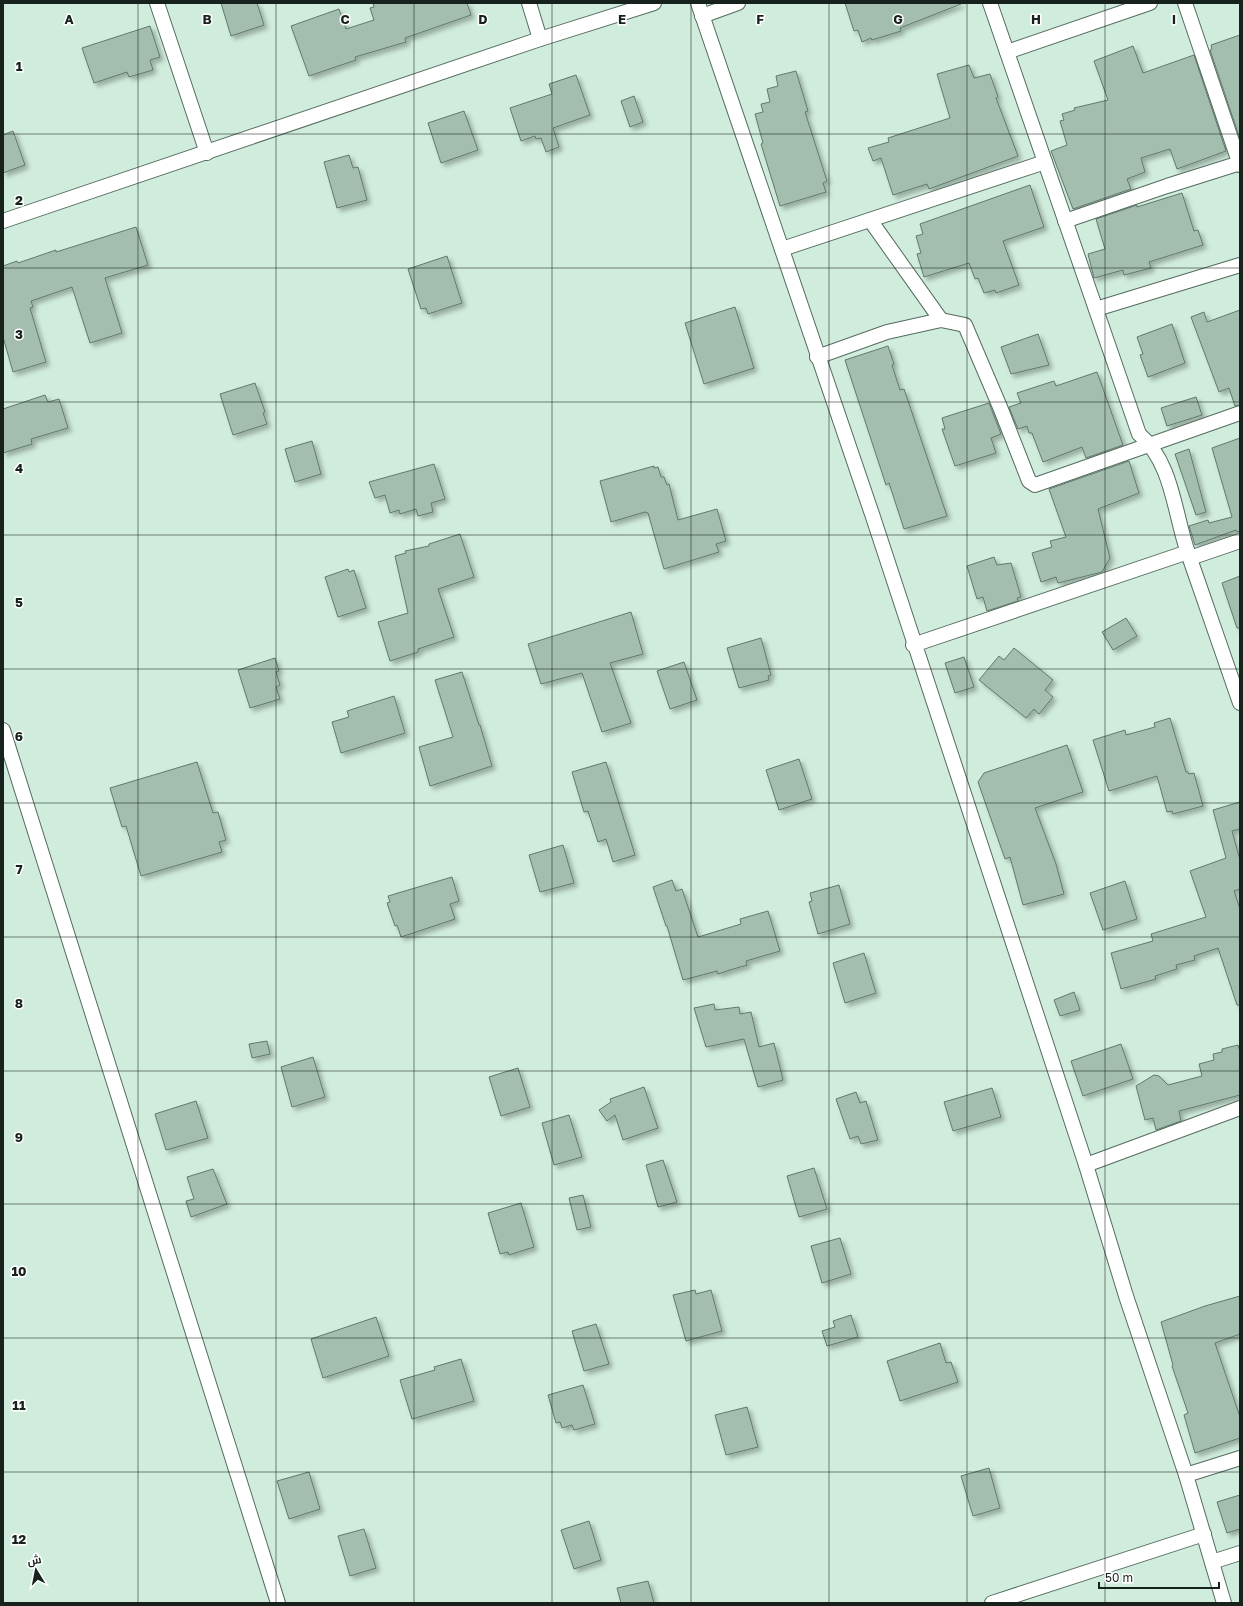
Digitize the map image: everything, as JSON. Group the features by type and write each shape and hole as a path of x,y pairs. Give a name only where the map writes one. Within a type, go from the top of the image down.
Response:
{"street":[{"path":"157,3 207,153"},
{"path":"529,3 540,39"},
{"path":"3,220 207,153 540,39 654,3"},
{"path":"738,3 700,9 782,249 817,357 873,517 913,645 1086,1166 1126,1296 1186,1475 1224,1603"},
{"path":"990,3 1139,434 1150,444 1165,471 1189,555 1234,668 1240,703"},
{"path":"1007,52 1150,3"},
{"path":"1065,221 1167,186 1240,164 1185,3"},
{"path":"782,249 1045,162"},
{"path":"870,220 941,320"},
{"path":"1096,309 1240,265"},
{"path":"817,357 887,332 941,320 965,325 1000,407 1029,482 1035,485 1043,484 1150,444 1240,413"},
{"path":"913,645 1189,555 1240,541"},
{"path":"3,730 278,1603"},
{"path":"1086,1166 1240,1108"},
{"path":"1186,1475 1240,1458"},
{"path":"992,1603 1204,1534"},
{"path":"1212,1562 1240,1553"}],"building":[{"path":"221,3 257,3 264,25 231,36"},
{"path":"373,3 467,3 471,15 405,38 406,42 355,57 356,60 309,76 291,26 339,9 346,29 374,20 370,8 374,7"},
{"path":"845,3 961,4 900,28 901,31 872,40 871,38 862,42 858,30 854,31"},
{"path":"150,26 160,57 150,60 153,70 129,77 127,72 94,83 82,48"},
{"path":"1240,35 1240,139 1210,50 1212,49 1211,45"},
{"path":"1133,46 1143,73 1194,55 1226,151 1177,169 1170,149 1141,158 1145,172 1127,179 1131,189 1073,209 1051,151 1067,145 1060,121 1064,120 1062,114 1075,110 1074,108 1108,100 1094,61"},
{"path":"969,65 974,78 990,74 998,97 996,98 1018,156 929,189 927,184 893,195 881,158 873,161 868,148 889,142 888,138 950,118 937,74"},
{"path":"796,71 808,111 805,112 827,181 823,183 826,192 780,206 761,144 763,143 755,114 763,112 761,104 770,102 767,89 778,86 776,76"},
{"path":"576,75 590,115 553,128 559,147 546,152 541,138 536,139 535,136 521,141 510,108 552,94 549,84"},
{"path":"634,96 643,122 630,127 621,101"},
{"path":"464,111 478,150 441,163 428,123"},
{"path":"13,131 25,165 3,173 3,135"},
{"path":"349,155 353,168 358,167 367,200 337,208 324,162"},
{"path":"1030,185 1044,227 1003,241 1019,285 996,293 995,290 984,293 978,278 975,279 969,263 924,277 917,254 921,253 916,236 923,234 920,224"},
{"path":"1182,193 1194,231 1198,230 1203,245 1149,262 1151,268 1124,275 1123,270 1094,278 1088,254 1105,249 1096,219 1137,205 1137,207"},
{"path":"136,227 148,265 105,278 122,333 90,343 72,287 31,301 33,307 30,308 46,362 13,372 3,337 3,266 17,261 18,263 56,250 56,252"},
{"path":"447,256 462,303 428,314 426,308 421,309 408,269"},
{"path":"735,307 754,368 704,384 685,323"},
{"path":"1240,310 1240,405 1235,406 1229,388 1219,392 1191,317 1204,312 1207,322"},
{"path":"1172,324 1185,363 1148,377 1140,355 1143,354 1137,337"},
{"path":"1038,334 1049,365 1011,374 1001,347"},
{"path":"888,346 900,390 904,389 947,516 904,529 889,483 886,485 845,360"},
{"path":"1097,372 1123,445 1086,458 1082,447 1043,462 1032,433 1029,433 1027,426 1018,429 1009,407 1021,403 1017,393 1054,381 1056,386"},
{"path":"255,383 265,412 263,413 267,424 233,435 220,394"},
{"path":"45,395 48,402 59,399 68,428 31,439 32,444 3,453 3,409"},
{"path":"1196,397 1202,415 1167,426 1161,408"},
{"path":"989,403 1001,434 991,438 996,453 955,466 942,429 945,429 942,418"},
{"path":"1240,438 1240,531 1237,532 1236,530 1195,545 1189,526 1208,520 1209,523 1232,517 1212,448"},
{"path":"312,441 321,474 295,482 285,449"},
{"path":"1189,449 1206,512 1196,515 1175,454"},
{"path":"1129,461 1139,493 1098,509 1110,558 1102,572 1058,583 1056,577 1041,582 1032,553 1052,547 1050,541 1066,537 1049,489"},
{"path":"434,464 445,499 431,503 433,512 418,516 416,509 400,514 399,510 390,513 385,495 375,498 369,482"},
{"path":"654,466 654,468 658,467 661,477 664,477 667,485 669,484 678,520 717,509 726,541 716,544 719,552 664,569 648,513 645,512 611,522 600,481"},
{"path":"460,534 474,577 438,589 454,637 418,649 418,652 390,661 378,622 408,613 395,556 406,553 405,551 429,546 429,544"},
{"path":"994,557 997,565 1011,563 1021,597 1017,598 1018,601 987,611 983,597 977,599 967,566"},
{"path":"348,569 349,572 354,570 366,608 338,617 325,577"},
{"path":"1240,576 1240,628 1237,628 1222,583"},
{"path":"631,612 643,654 610,663 631,723 602,732 582,673 541,684 528,644"},
{"path":"1126,618 1137,636 1113,650 1102,632"},
{"path":"761,638 771,675 768,676 769,680 739,688 727,648"},
{"path":"1014,648 1053,680 1045,690 1053,697 1039,714 1034,709 1026,718 979,680 999,656 1004,660"},
{"path":"964,657 974,687 955,693 945,663"},
{"path":"275,658 279,671 276,672 280,685 276,687 280,699 250,708 238,670"},
{"path":"684,662 697,700 670,709 657,671"},
{"path":"462,672 492,766 430,786 419,747 453,737 435,680"},
{"path":"394,696 405,733 341,753 332,722 349,717 347,711"},
{"path":"1170,718 1186,772 1189,774 1194,773 1203,806 1173,814 1172,811 1167,812 1157,776 1109,791 1093,740 1125,730 1126,735 1155,727 1154,723"},
{"path":"1067,745 1083,792 1035,808 1056,864 1064,894 1023,905 1010,857 1005,859 978,782 984,773"},
{"path":"799,759 812,799 779,810 766,770"},
{"path":"197,762 213,813 218,812 226,840 219,842 222,852 141,876 126,826 122,827 110,788"},
{"path":"606,762 635,855 613,862 606,839 598,842 588,811 584,812 572,772"},
{"path":"1240,802 1240,829 1232,831 1240,860 1240,889 1234,891 1240,909 1240,1005 1237,1005 1218,948 1194,956 1195,960 1176,965 1177,969 1155,976 1156,979 1121,989 1111,953 1153,941 1151,934 1206,917 1190,871 1226,858 1213,810"},
{"path":"563,845 574,883 540,892 529,855"},
{"path":"452,877 459,901 450,904 455,919 401,937 397,925 395,926 387,903 390,902 388,896"},
{"path":"672,880 676,891 682,889 698,937 741,924 740,919 768,911 780,951 746,961 747,965 718,974 717,971 683,980 667,926 653,887"},
{"path":"1125,881 1137,919 1103,930 1090,893"},
{"path":"839,885 850,924 818,934 809,902 812,901 810,893"},
{"path":"864,953 876,993 845,1003 833,963"},
{"path":"1074,992 1080,1010 1060,1016 1054,1000"},
{"path":"714,1004 715,1010 739,1007 740,1014 751,1012 759,1047 774,1043 783,1080 758,1087 744,1039 706,1047 694,1008"},
{"path":"267,1041 270,1054 252,1058 249,1044"},
{"path":"1121,1044 1133,1079 1083,1096 1071,1061"},
{"path":"1238,1045 1240,1052 1240,1095 1179,1111 1181,1121 1156,1130 1153,1118 1145,1120 1136,1086 1154,1075 1159,1076 1168,1085 1202,1076 1199,1064 1214,1060 1213,1054 1222,1052 1222,1049"},
{"path":"313,1057 325,1097 292,1107 281,1067"},
{"path":"518,1068 530,1107 501,1116 489,1077"},
{"path":"644,1087 658,1128 623,1140 615,1115 607,1121 599,1110 611,1102 610,1099"},
{"path":"992,1088 1001,1117 953,1131 944,1102"},
{"path":"856,1092 860,1103 866,1101 878,1140 861,1144 858,1136 850,1139 836,1099"},
{"path":"196,1101 208,1138 166,1150 155,1114"},
{"path":"569,1115 582,1157 554,1165 542,1123"},
{"path":"663,1160 677,1202 658,1207 646,1165"},
{"path":"814,1168 827,1209 799,1217 787,1176"},
{"path":"213,1169 227,1204 191,1217 186,1201 194,1199 187,1177"},
{"path":"583,1195 591,1227 577,1230 569,1198"},
{"path":"521,1203 534,1247 509,1255 508,1252 500,1254 488,1213"},
{"path":"840,1238 851,1274 822,1283 811,1246"},
{"path":"695,1290 696,1294 711,1290 722,1331 686,1341 673,1295"},
{"path":"1240,1296 1240,1334 1215,1343 1240,1417 1240,1438 1195,1453 1184,1415 1188,1413 1172,1366 1173,1365 1161,1322 1205,1306"},
{"path":"851,1315 858,1337 827,1346 822,1331 835,1327 833,1321"},
{"path":"376,1317 389,1356 323,1378 311,1339"},
{"path":"596,1324 609,1364 584,1371 572,1331"},
{"path":"940,1343 946,1363 951,1362 958,1382 900,1401 887,1361"},
{"path":"461,1359 474,1401 412,1419 400,1380 435,1370 434,1367"},
{"path":"583,1385 595,1424 574,1430 572,1425 562,1428 560,1422 556,1423 548,1395"},
{"path":"747,1407 758,1447 726,1455 715,1415"},
{"path":"989,1468 1000,1508 973,1516 961,1476"},
{"path":"309,1472 320,1509 289,1519 277,1481"},
{"path":"1240,1495 1240,1529 1227,1533 1217,1502"},
{"path":"589,1521 601,1560 574,1569 561,1530"},
{"path":"364,1529 376,1568 350,1576 338,1536"},
{"path":"648,1581 654,1603 621,1603 617,1588"}]}
